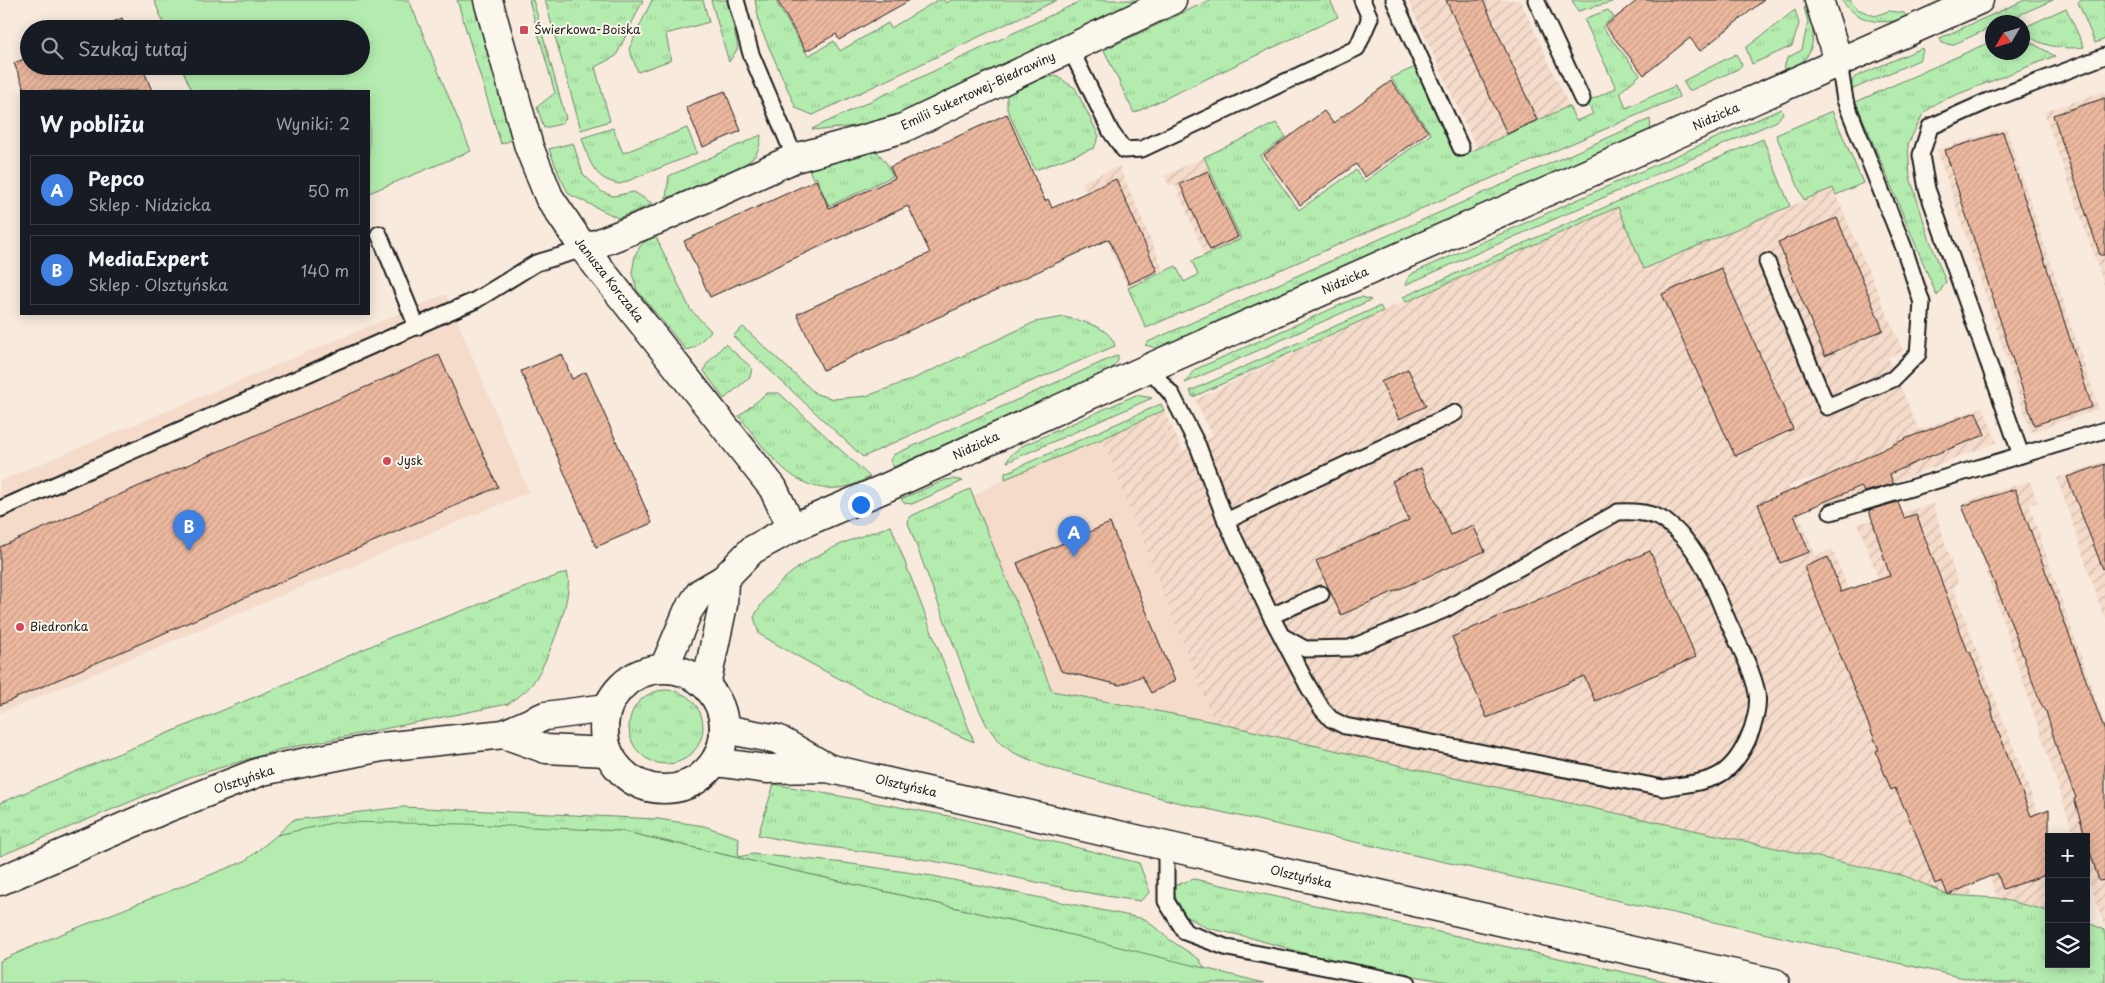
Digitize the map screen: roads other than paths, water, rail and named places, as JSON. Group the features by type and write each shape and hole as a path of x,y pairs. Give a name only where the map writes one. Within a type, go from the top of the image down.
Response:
{"street":[{"name":"Janusza Korczaka","path":"488,0 528,146 549,196 584,249 773,488 792,528"},
{"name":"Emilii Sukertowej-Biedrawiny","path":"584,249 657,220 795,158 900,129 1172,0"},
{"path":"1819,0 1839,63"},
{"name":"Nidzicka","path":"664,668 688,611 700,593 724,579 752,550 792,528 1979,0"},
{"path":"706,685 723,605 724,579"},
{"path":"664,668 686,673 706,685 719,705 724,729 722,746 715,762 702,776 686,785 658,789 649,788 632,780 617,768 608,752 603,730 607,708 616,692 629,679 646,671 664,668"},
{"name":"Olsztyńska","path":"0,880 166,808 262,771 382,746 504,734 545,716 607,708"},
{"name":"Olsztyńska","path":"724,729 777,739 827,768"},
{"name":"Olsztyńska","path":"504,734 546,748 608,752"},
{"name":"Olsztyńska","path":"715,762 767,769 827,768 1775,983"}],"lane":[{"path":"736,0 751,54 795,158"},
{"path":"1070,48 1110,132 1124,150 1142,149 1357,48 1370,18 1362,0"},
{"path":"1394,0 1461,148"},
{"path":"1536,0 1582,99"},
{"path":"2021,455 1927,189 1921,155 1930,127 1988,101 2105,56"},
{"path":"1767,262 1827,407 1893,379 1918,354 1922,303 1904,248 1845,100 1839,63"},
{"path":"378,234 417,326"},
{"path":"0,509 476,300 536,263 584,249"},
{"path":"1149,368 1172,395 1198,446 1226,522 1271,616 1318,704 1331,719 1346,726 1663,788 1717,777 1730,767 1751,732 1756,713 1757,693 1701,558 1684,537 1664,520 1638,511 1618,512 1444,610 1350,648 1305,649 1282,636"},
{"path":"1226,522 1455,413"},
{"path":"1831,512 2105,430"},
{"path":"1271,616 1321,594"},
{"path":"1166,846 1166,901 1185,932 1228,948 1408,983"}],"place":[{"name":"Świerkowa-Boiska","path":"524,30"},
{"name":"Jysk","path":"387,461"},
{"name":"MediaExpert","path":"189,551"},
{"name":"Pepco","path":"1074,557"},
{"name":"Biedronka","path":"20,627"}]}
